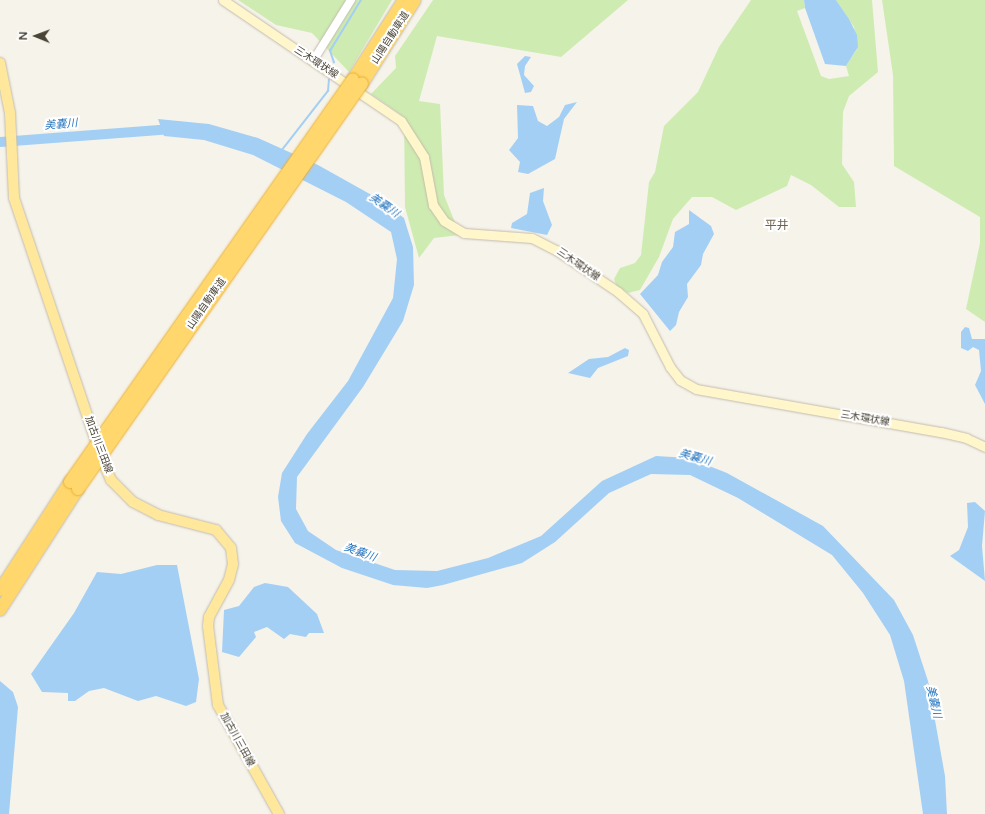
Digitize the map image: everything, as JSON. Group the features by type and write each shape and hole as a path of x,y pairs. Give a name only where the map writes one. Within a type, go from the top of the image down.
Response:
{"highway":[{"name":"山陽自動車道","path":"357,81 404,0"},
{"name":"山陽自動車道","path":"0,590 357,81 416,0"},
{"name":"山陽自動車道","path":"0,610 74,485"}],"main road":[{"name":"三木環状線","path":"224,0 402,121 424,157 433,205 444,221 464,233 532,238 556,250 618,292 643,314 670,367 680,380 696,389 941,432 966,438 985,446"},
{"name":"加古川三田線","path":"0,63 11,127 14,198 93,436 111,480 133,502 158,515 216,530 231,548 233,564 230,580 209,617 208,626 217,697 232,734 279,814"}],"street":[{"path":"313,61 351,0"}],"green space":[{"path":"238,0 392,0 349,72 312,33 276,25"},
{"path":"433,0 628,0 561,57 437,36 419,101 440,104 444,195 460,235 434,238 419,258 405,207 404,117 371,94 396,68 395,56"},
{"path":"751,0 804,0 805,8 797,11 821,76 829,79 849,76 846,66 857,49 854,27 836,0 872,0 878,72 849,96 843,112 842,164 854,182 856,207 839,207 811,185 791,175 787,186 736,210 712,197 692,197 673,219 659,257 640,290 628,293 616,285 614,279 620,268 635,263 641,255 649,182 655,172 664,126 698,92 719,47"},
{"path":"882,0 985,0 985,322 966,309 980,243 980,217 894,166 893,75"}],"water":[{"path":"804,0 836,0 849,19 857,35 858,47 846,66 825,64 805,8"},
{"path":"525,56 531,57 525,66 524,75 534,86 531,92 525,93 517,64"},
{"path":"577,102 564,119 555,159 528,174 518,172 520,162 509,150 518,138 517,105 533,106 538,121 547,126 559,117 565,105"},
{"path":"158,119 209,124 258,138 318,165 377,198 404,218 413,247 414,285 403,321 363,387 297,477 296,509 308,531 336,550 395,570 437,571 488,558 541,536 602,481 656,456 689,458 727,473 823,526 894,600 913,635 928,681 945,776 947,814 923,814 904,681 890,635 863,593 832,555 738,498 690,475 651,474 609,493 555,542 522,563 427,588 393,585 342,568 295,543 281,521 278,497 282,473 307,434 348,381 393,298 397,259 391,232 346,202 253,155 204,140 164,136"},
{"path":"544,188 543,201 552,225 547,235 511,228 512,223 527,214 530,193"},
{"path":"689,210 711,226 714,234 703,254 701,265 687,284 688,297 679,312 676,325 670,331 640,294 658,275 662,262 673,247 675,232 689,224"},
{"path":"965,327 969,328 972,339 985,339 985,404 975,385 981,371 979,350 973,347 968,351 961,348 961,332"},
{"path":"625,348 629,350 628,356 598,368 590,378 568,373 589,359 608,357"},
{"path":"975,502 985,511 982,546 985,581 950,556 959,550 968,527 967,503"},
{"path":"157,565 177,565 199,679 196,702 186,706 156,696 138,701 104,688 89,691 75,701 68,701 68,693 42,692 31,674 74,613 97,572 121,574"},
{"path":"265,583 288,587 317,614 324,633 309,633 306,637 290,634 284,639 267,627 254,632 256,637 239,657 222,652 224,610 239,606 254,587"},
{"path":"0,681 13,692 18,707 9,814 0,814"}],"waterway":[{"path":"334,63 330,51 361,0"},
{"path":"282,150 328,91 329,80"},
{"name":"美嚢川","path":"0,142 173,129"}],"district":[{"name":"平井","path":"777,226"}]}
